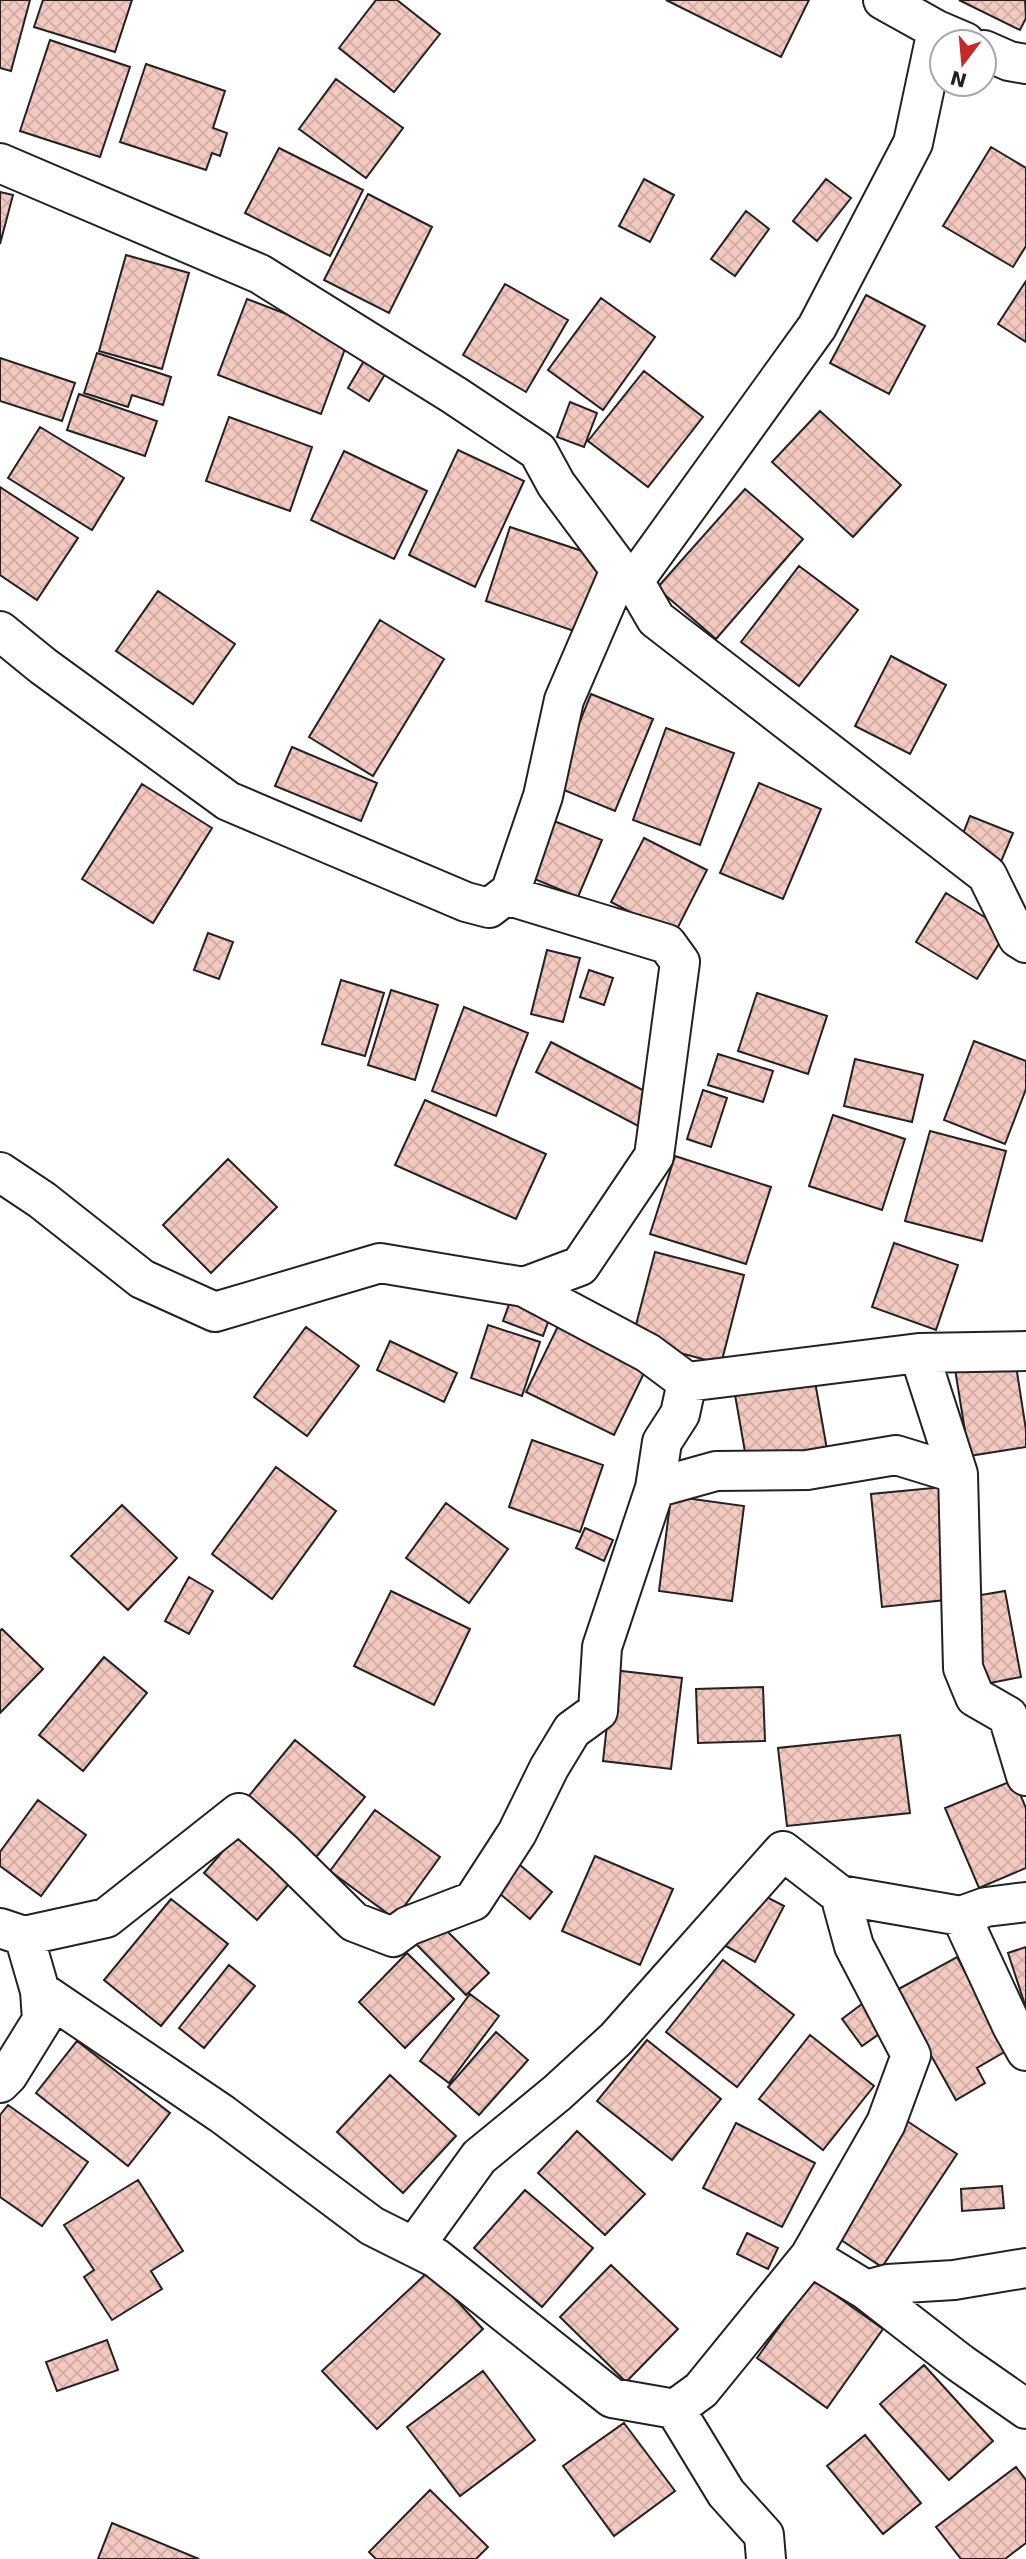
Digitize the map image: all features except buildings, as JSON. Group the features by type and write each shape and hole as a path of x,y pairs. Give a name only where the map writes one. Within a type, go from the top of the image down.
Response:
{"street":[{"path":"883,0 936,28"},
{"path":"998,56 1026,64"},
{"path":"509,896 543,796 564,700 627,575 817,327 913,143 929,98"},
{"path":"0,163 260,274 454,395 538,451 556,484 627,575 656,620 986,875 1018,937 1026,943"},
{"path":"0,631 43,666 229,801 466,902 489,908 506,895 667,944 680,962 654,1156 580,1266 524,1287"},
{"path":"0,1172 42,1200 142,1279 215,1312 380,1264 524,1287 648,1353 687,1382 919,1353 1026,1352"},
{"path":"919,1353 958,1474 962,1668 975,1697 1017,1705 1026,1776"},
{"path":"0,2083 8,2075 42,2020 40,1991 12,1932 106,1918 239,1813 354,1922 393,1937 408,1926 473,1901 517,1833 572,1730 598,1711 602,1647 656,1488 662,1442 680,1414 687,1382"},
{"path":"656,1488 716,1471 807,1470 897,1455 958,1474"},
{"path":"415,2247 479,2157 557,2093 616,2039 783,1851 840,1895 961,1916 986,1908 1026,1902"},
{"path":"40,1991 222,2114 372,2226 436,2258 612,2398 675,2409 701,2390 810,2256 886,2123 911,2055 854,1946 840,1895"},
{"path":"961,1916 1026,2051"},
{"path":"810,2256 866,2290 960,2363 1026,2409"},
{"path":"866,2290 888,2284 954,2280 1026,2269"},
{"path":"675,2409 726,2493 764,2535 766,2559"}]}
